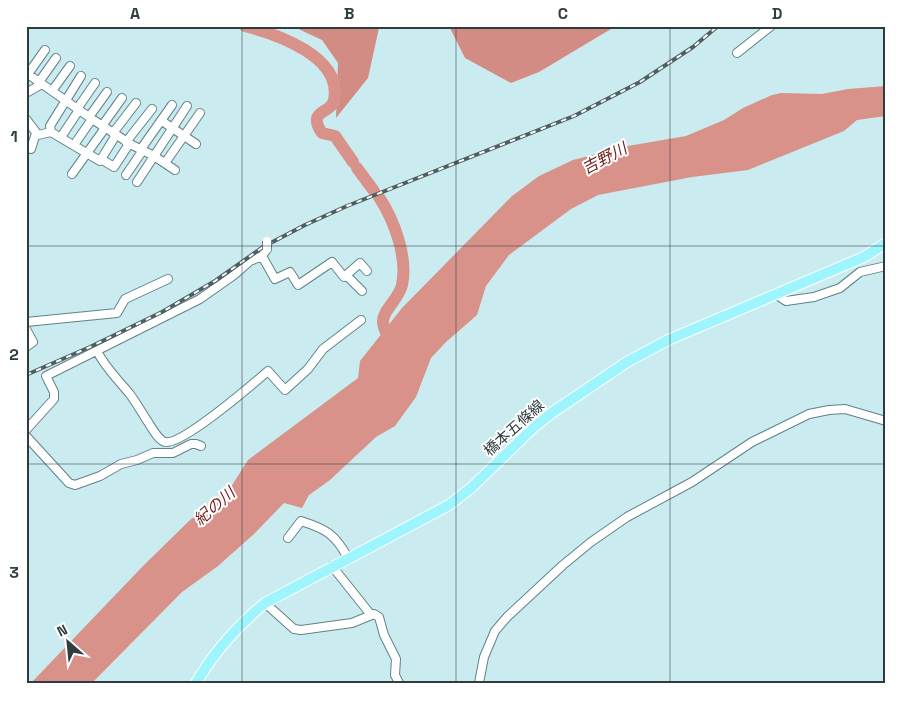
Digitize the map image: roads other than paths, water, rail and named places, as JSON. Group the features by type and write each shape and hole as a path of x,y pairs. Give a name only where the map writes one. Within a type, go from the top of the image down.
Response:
{"main road":[{"name":"橋本五條線","path":"196,683 219,649 246,619 265,603 449,505 471,488 534,427 627,362 668,340 864,257 886,243"}],"street":[{"path":"737,53 771,26"},
{"path":"45,50 28,74 128,143 154,156 175,170"},
{"path":"26,92 41,83 56,58"},
{"path":"52,91 70,66"},
{"path":"51,132 50,126 81,76"},
{"path":"61,137 95,82"},
{"path":"74,145 107,92"},
{"path":"72,174 122,98"},
{"path":"101,159 136,103"},
{"path":"126,175 172,105"},
{"path":"137,182 187,106"},
{"path":"28,124 38,135 51,132 100,161 101,159 114,167 152,109"},
{"path":"165,164 200,113"},
{"path":"162,120 196,144"},
{"path":"30,149 36,133"},
{"path":"26,430 54,399 54,392 46,376 200,299 250,261 262,256 268,242"},
{"path":"262,256 275,279 290,272 298,285 332,262 344,277 346,275 362,291"},
{"path":"346,275 360,263 367,271"},
{"path":"777,295 786,301 814,297 840,288 860,272 886,266"},
{"path":"26,322 117,313 125,299 168,279"},
{"path":"97,351 103,362 131,396 153,431 166,443 188,433 268,371 285,390 308,369 323,349 361,320"},
{"path":"26,329 33,342 26,346"},
{"path":"479,682 484,657 495,631 507,617 563,565 591,542 627,517 692,482 752,442 809,414 845,409 886,421"},
{"path":"26,436 70,483 75,485 100,476 121,464 153,453 173,453 190,444 201,446"},
{"path":"288,538 300,521 323,528 341,544 348,558"},
{"path":"332,566 372,615"},
{"path":"265,603 294,629 302,630 352,623 374,614 379,617 384,635 396,659 395,675 399,683"}],"water":[{"path":"886,86 886,116 857,120 844,131 748,170 692,177 598,195 571,209 509,255 486,286 477,315 431,358 416,397 395,426 376,437 330,480 309,495 302,508 284,503 254,534 218,566 182,592 92,683 31,683 143,566 190,520 229,490 248,460 358,378 360,361 402,308 512,196 539,176 573,160 628,146 686,136 724,120 743,108 772,95 781,93 822,94 848,89"}],"waterway":[{"path":"245,26 274,35 305,50 328,71 334,85 334,100 329,108 318,116 318,125 322,133 335,136 353,162"},
{"path":"357,168 374,191"},
{"path":"379,197 390,217 398,239 403,263 402,285 398,295 383,318 384,328 392,344"}],"railway":[{"path":"26,375 162,312 215,281 263,247 305,225 347,206 574,116 640,82 693,47 718,26"}],"water label":[{"name":"吉野川","path":"604,158"},
{"name":"紀の川","path":"214,506"}]}
